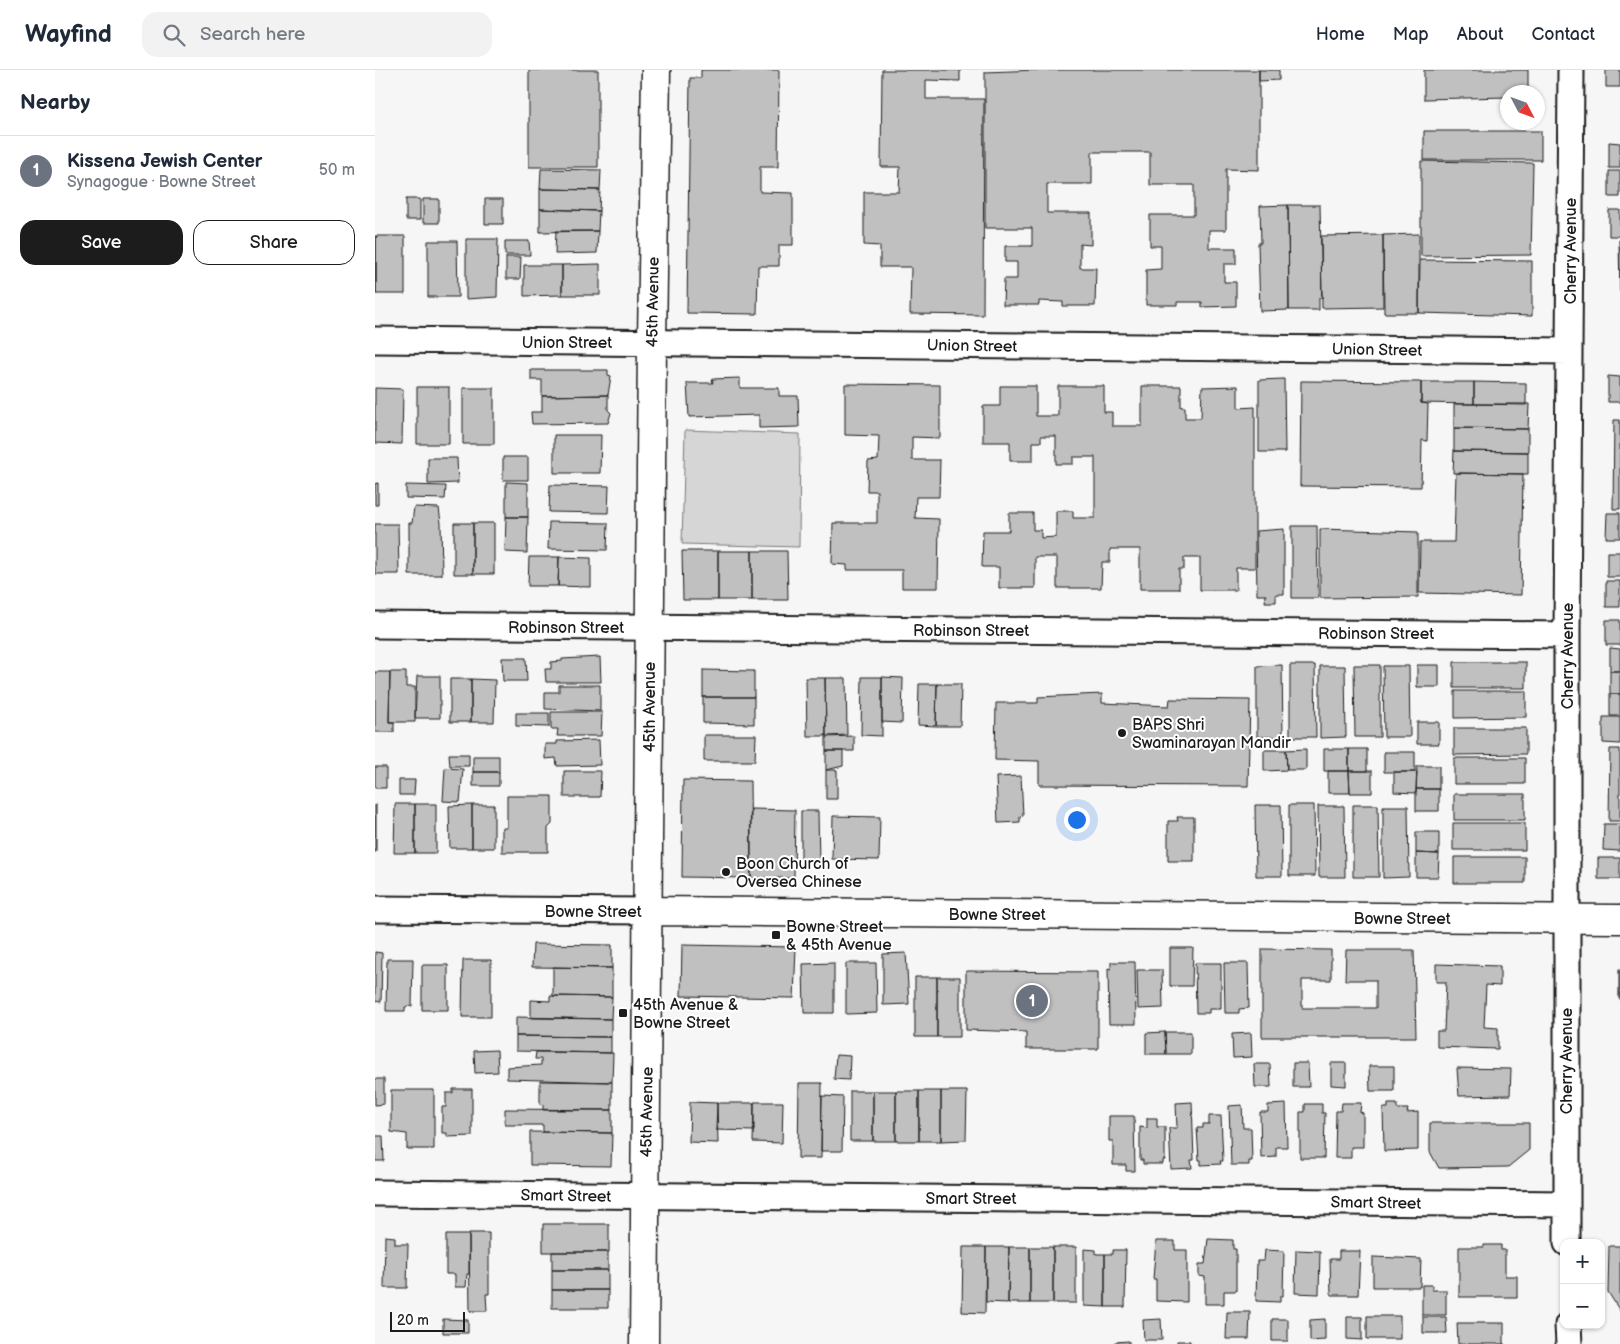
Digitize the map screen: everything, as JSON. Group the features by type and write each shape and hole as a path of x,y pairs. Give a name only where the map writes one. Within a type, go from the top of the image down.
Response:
{"street":[{"name":"45th Avenue","path":"644,1344 652,342 657,70"},
{"name":"Cherry Avenue","path":"1567,1239 1567,635 1571,70"},
{"name":"Union Street","path":"375,340 1569,351"},
{"name":"Robinson Street","path":"375,625 1567,635"},
{"name":"Bowne Street","path":"375,909 1620,919"},
{"name":"Smart Street","path":"375,1193 1566,1204"},
{"path":"1568,1329 1569,1344"}],"shaded area":[{"path":"685,430 800,434 799,547 682,544"}],"building":[{"path":"529,70 598,70 598,167 529,167"},
{"path":"701,70 779,70 778,167 760,167 760,192 793,193 793,245 779,245 779,266 758,266 757,314 687,313 690,78 701,78"},
{"path":"882,70 960,70 960,81 926,80 926,99 984,99 983,315 910,314 911,267 880,267 880,246 864,245 864,192 899,192 900,167 881,167"},
{"path":"1038,70 1259,70 1259,170 1226,169 1226,230 1209,230 1209,248 1236,248 1236,264 1224,264 1224,282 1236,282 1236,306 1202,307 1202,302 1177,302 1177,305 1146,305 1146,270 1161,269 1161,246 1150,246 1150,215 1194,215 1194,185 1150,185 1150,152 1092,152 1092,184 1047,184 1047,213 1091,213 1091,245 1080,244 1080,268 1096,268 1095,306 1063,306 1063,302 1039,301 1039,305 1003,305 1004,279 1017,279 1017,262 1005,262 1005,246 1032,246 1032,228 985,228 985,72"},
{"path":"1259,70 1279,70 1279,80 1259,81"},
{"path":"1424,70 1528,70 1528,85 1500,85 1500,97 1424,99"},
{"path":"1606,70 1620,70 1620,87 1606,87"},
{"path":"1424,131 1541,131 1541,160 1424,160"},
{"path":"1609,142 1620,143 1620,168 1609,168"},
{"path":"1421,161 1533,163 1531,255 1421,256"},
{"path":"541,169 601,170 600,190 540,189"},
{"path":"1609,171 1620,171 1620,197 1609,197"},
{"path":"540,189 600,190 599,211 540,209"},
{"path":"406,199 420,199 420,220 406,220"},
{"path":"423,199 439,199 439,223 423,223"},
{"path":"485,199 503,199 503,224 485,224"},
{"path":"1288,205 1320,205 1322,298 1319,298 1319,310 1289,310"},
{"path":"1288,205 1289,310 1260,311 1258,243 1261,243 1260,206"},
{"path":"540,209 599,211 598,231 540,232"},
{"path":"1609,210 1620,210 1620,236 1609,236"},
{"path":"556,231 598,231 597,253 555,254"},
{"path":"1419,234 1419,313 1384,313 1383,235"},
{"path":"1383,235 1383,307 1322,308 1321,236"},
{"path":"376,236 376,294 375,294"},
{"path":"376,236 405,236 405,294 376,294"},
{"path":"466,239 498,239 497,297 466,299"},
{"path":"1619,240 1620,240 1620,292"},
{"path":"428,241 457,241 458,297 428,297"},
{"path":"505,241 529,241 530,255 505,255"},
{"path":"506,257 521,257 520,279 506,279"},
{"path":"1420,260 1532,261 1532,316 1419,313"},
{"path":"600,264 600,295 562,295 562,265"},
{"path":"524,265 562,265 562,295 524,296"},
{"path":"531,370 608,370 608,375 611,376 608,395 542,396 542,380 531,380"},
{"path":"1608,376 1620,377 1620,402 1608,402"},
{"path":"740,378 740,388 779,388 779,396 798,396 799,427 759,428 759,415 689,417 687,383 713,383 712,379"},
{"path":"1284,379 1285,452 1259,452 1259,380"},
{"path":"1301,381 1421,382 1421,403 1428,404 1427,441 1422,440 1421,487 1300,486"},
{"path":"1421,382 1474,382 1474,404 1421,403"},
{"path":"1474,382 1526,383 1526,405 1474,404"},
{"path":"845,384 940,385 940,438 912,437 912,460 940,460 939,497 916,497 915,518 939,519 938,588 902,588 902,570 847,570 847,565 832,564 833,523 877,523 877,491 867,491 868,461 878,460 879,436 845,435"},
{"path":"1000,386 1036,386 1036,416 1058,416 1058,386 1104,386 1104,412 1112,412 1112,426 1142,426 1142,386 1181,386 1181,407 1185,407 1185,418 1201,418 1202,387 1238,386 1238,408 1255,407 1255,568 1236,568 1236,590 1200,590 1200,558 1184,558 1184,569 1179,569 1179,589 1140,589 1140,549 1110,549 1110,562 1102,562 1101,588 1057,588 1057,557 1035,557 1035,588 999,588 999,567 982,567 983,531 1009,531 1009,513 1033,513 1033,530 1041,530 1041,538 1056,537 1056,511 1073,511 1073,518 1095,518 1095,457 1073,457 1073,464 1056,464 1056,436 1041,436 1041,442 1033,442 1033,461 1010,461 1010,442 983,442 983,406 1000,406"},
{"path":"417,387 449,387 449,444 417,444"},
{"path":"375,388 403,389 402,444 375,443"},
{"path":"463,388 494,388 494,444 463,444"},
{"path":"608,395 608,410 611,413 608,423 532,424 531,412 542,412 542,396"},
{"path":"1454,404 1529,404 1528,429 1454,428"},
{"path":"1614,420 1620,420 1620,509 1613,509"},
{"path":"1454,428 1528,429 1528,452 1454,451"},
{"path":"554,435 601,435 600,473 554,473"},
{"path":"1454,451 1528,452 1528,474 1453,473"},
{"path":"503,457 528,457 528,480 503,480"},
{"path":"428,458 457,458 458,483 428,484"},
{"path":"1456,473 1523,474 1521,595 1419,593 1420,542 1454,542"},
{"path":"506,482 528,483 528,517 506,517"},
{"path":"378,483 378,505 375,505 375,484"},
{"path":"406,485 446,486 445,499 406,498"},
{"path":"550,485 609,486 608,513 549,512"},
{"path":"414,507 439,508 442,575 409,575 409,523 412,523"},
{"path":"1607,513 1620,513 1620,538 1606,538"},
{"path":"506,517 528,517 527,553 505,552"},
{"path":"549,522 608,523 607,550 548,549"},
{"path":"454,523 473,523 473,574 454,574"},
{"path":"473,523 494,523 494,574 473,574"},
{"path":"375,524 398,524 399,574 375,574"},
{"path":"1292,526 1317,526 1318,598 1292,598"},
{"path":"1284,529 1284,594 1276,594 1276,602 1265,602 1266,595 1257,595 1256,531"},
{"path":"1320,529 1418,532 1418,597 1320,598"},
{"path":"682,551 718,551 718,600 683,600"},
{"path":"718,551 752,551 752,600 718,600"},
{"path":"752,551 787,551 788,600 752,600"},
{"path":"1607,552 1620,552 1620,577 1607,577"},
{"path":"529,557 559,557 558,586 528,586"},
{"path":"559,557 591,558 591,587 558,586"},
{"path":"1606,581 1620,581 1620,607 1606,607"},
{"path":"1606,620 1620,620 1620,645 1606,645"},
{"path":"1610,648 1620,649 1620,671 1610,671"},
{"path":"600,657 601,682 546,682 545,669 551,669 551,662 562,661 562,659"},
{"path":"502,658 526,658 527,681 503,681"},
{"path":"1454,662 1526,662 1526,688 1454,688"},
{"path":"1282,665 1283,737 1257,737 1257,666"},
{"path":"1290,665 1315,665 1316,737 1290,737"},
{"path":"1354,665 1380,665 1380,737 1355,737"},
{"path":"1417,665 1439,665 1439,687 1417,687"},
{"path":"1320,666 1345,666 1346,737 1320,738"},
{"path":"1383,666 1409,666 1410,737 1384,737"},
{"path":"703,670 754,671 754,697 703,697"},
{"path":"1610,671 1620,671 1620,694 1610,694"},
{"path":"375,672 390,672 389,722 394,722 394,732 375,732"},
{"path":"390,672 406,672 406,687 415,687 415,722 389,722"},
{"path":"417,676 440,676 440,718 415,718"},
{"path":"862,677 882,677 882,736 861,735"},
{"path":"882,677 903,678 902,723 882,722"},
{"path":"806,678 825,678 826,736 807,736"},
{"path":"825,678 846,678 847,735 826,736"},
{"path":"450,679 471,679 471,722 450,722"},
{"path":"471,679 495,680 494,722 471,722"},
{"path":"919,684 937,684 936,726 918,725"},
{"path":"937,684 961,684 960,726 936,726"},
{"path":"559,685 600,685 600,711 545,709 545,692 559,692"},
{"path":"1455,691 1526,691 1526,717 1455,718"},
{"name":"BAPS Shri Swaminarayan Mandir","path":"1102,694 1102,703 1169,706 1170,699 1250,700 1248,786 1039,785 1039,761 995,760 996,703 1038,703 1038,697"},
{"path":"1610,694 1620,694 1620,716 1610,716"},
{"path":"703,697 754,697 754,724 703,723"},
{"path":"551,712 602,712 601,736 557,736 558,729 551,729"},
{"path":"516,713 549,713 549,727 516,726"},
{"path":"1603,717 1620,717 1620,744 1603,743"},
{"path":"1417,722 1439,722 1439,744 1417,744"},
{"path":"1454,728 1526,728 1526,754 1454,755"},
{"path":"704,735 756,735 755,761 704,761"},
{"path":"854,736 854,751 826,751 826,737"},
{"path":"599,740 600,765 557,766 556,758 545,759 545,744 557,744 557,741"},
{"path":"1306,749 1306,770 1287,770 1286,750"},
{"path":"1324,749 1349,749 1349,771 1324,771"},
{"path":"1349,749 1367,749 1367,771 1349,771"},
{"path":"1610,749 1620,749 1620,821 1609,821"},
{"path":"1264,750 1286,750 1287,770 1264,771"},
{"path":"826,751 843,751 843,766 826,770"},
{"path":"1384,752 1415,752 1415,772 1384,772"},
{"path":"449,754 469,754 469,766 450,766"},
{"path":"473,756 499,756 499,772 473,772"},
{"path":"1454,758 1525,758 1525,784 1454,784"},
{"path":"1417,766 1439,766 1439,789 1416,789"},
{"path":"375,767 386,767 386,788 375,788"},
{"path":"445,768 463,769 460,802 443,801"},
{"path":"826,770 837,770 837,799 826,799"},
{"path":"564,771 601,771 600,797 564,797"},
{"path":"1328,771 1349,771 1350,793 1328,793"},
{"path":"1349,771 1372,771 1372,793 1350,793"},
{"path":"473,772 499,772 499,786 473,786"},
{"path":"1394,772 1417,772 1416,793 1394,792"},
{"path":"1021,776 1023,815 1020,816 1020,822 998,823 996,777"},
{"path":"399,780 415,780 414,795 399,795"},
{"path":"683,780 750,781 751,878 682,877"},
{"path":"1416,789 1439,789 1439,811 1416,811"},
{"path":"1454,794 1525,794 1525,820 1454,820"},
{"path":"507,796 552,796 552,824 548,828 548,852 502,852 502,828 507,828"},
{"path":"395,804 415,804 415,853 394,853"},
{"path":"415,804 436,804 436,853 415,853"},
{"path":"376,805 376,852 375,852"},
{"path":"472,805 494,805 494,848 472,848"},
{"path":"472,805 472,848 450,848 449,806"},
{"path":"1255,805 1281,805 1282,876 1256,876"},
{"path":"1289,805 1314,805 1315,876 1289,876"},
{"path":"1353,805 1378,805 1379,877 1353,877"},
{"path":"1318,806 1344,806 1345,877 1319,877"},
{"path":"1383,806 1408,806 1409,877 1383,878"},
{"path":"751,809 795,810 794,878 751,878"},
{"path":"801,811 818,811 819,864 801,864"},
{"path":"833,816 880,817 879,860 832,859"},
{"path":"1177,817 1194,817 1194,861 1168,861 1168,821 1178,821"},
{"path":"1453,823 1525,823 1525,850 1453,850"},
{"path":"1604,824 1620,824 1620,851 1603,850"},
{"path":"1416,832 1439,832 1439,854 1416,853"},
{"path":"1416,853 1439,854 1438,877 1416,877"},
{"path":"1454,857 1525,857 1525,883 1454,883"},
{"path":"1598,858 1620,858 1620,879 1598,879"},
{"path":"533,944 612,945 612,968 532,967"},
{"path":"682,945 796,947 794,998 681,996"},
{"path":"1170,948 1193,948 1192,986 1170,986"},
{"path":"1262,949 1331,950 1331,980 1302,980 1302,1008 1376,1008 1376,980 1345,980 1346,950 1414,950 1416,1037 1262,1037"},
{"path":"375,952 382,953 381,1002 375,1001"},
{"path":"906,953 909,1004 883,1005 883,954"},
{"path":"387,959 413,959 412,1006 405,1007 405,1011 386,1011"},
{"path":"463,960 491,960 491,1017 462,1017"},
{"path":"1111,962 1135,962 1136,1024 1109,1024 1108,968 1111,969"},
{"path":"834,963 834,1013 804,1013 803,964"},
{"path":"846,963 876,963 877,1013 846,1014"},
{"path":"1195,963 1221,963 1221,1009 1209,1009 1209,1013 1196,1013"},
{"path":"1224,963 1248,963 1249,1008 1239,1009 1239,1013 1225,1013"},
{"path":"1436,964 1500,966 1500,986 1486,985 1484,1027 1498,1028 1498,1049 1437,1047 1437,1031 1444,1031 1446,982 1436,982"},
{"path":"422,965 448,965 448,1010 422,1010"},
{"path":"553,967 612,968 612,997 553,996"},
{"path":"1620,969 1620,999 1619,999"},
{"path":"1137,970 1162,970 1163,1008 1138,1009"},
{"path":"966,971 1098,972 1098,1049 1026,1049 1026,1032 966,1030"},
{"path":"915,977 937,977 937,1037 915,1037"},
{"path":"937,977 960,977 960,1037 937,1037"},
{"path":"550,996 612,997 611,1019 531,1018 531,1000 550,1001"},
{"path":"516,1017 611,1019 611,1037 516,1036"},
{"path":"1165,1032 1166,1054 1146,1054 1146,1033"},
{"path":"1165,1032 1191,1032 1191,1054 1166,1054"},
{"path":"1251,1033 1252,1057 1233,1058 1232,1034"},
{"path":"516,1036 611,1037 611,1053 516,1051"},
{"path":"497,1050 498,1072 475,1073 474,1051"},
{"path":"536,1052 613,1053 612,1082 507,1079 507,1067 541,1065 541,1059 535,1059"},
{"path":"836,1055 850,1056 849,1080 834,1079"},
{"path":"1293,1063 1308,1063 1309,1087 1293,1087"},
{"path":"1331,1063 1346,1063 1346,1086 1331,1085"},
{"path":"1254,1064 1270,1064 1271,1087 1255,1087"},
{"path":"1369,1066 1394,1066 1394,1091 1370,1091"},
{"path":"1457,1068 1511,1069 1510,1095 1459,1096"},
{"path":"375,1079 384,1079 384,1104 375,1105"},
{"path":"540,1081 612,1082 612,1110 543,1110 543,1104 540,1105"},
{"path":"799,1083 822,1083 821,1158 798,1158"},
{"path":"453,1089 472,1089 472,1136 447,1137 447,1133 442,1133 442,1107 446,1107 446,1093 453,1093"},
{"path":"391,1090 434,1090 434,1149 407,1149 407,1134 391,1132"},
{"path":"850,1091 873,1091 873,1141 850,1141"},
{"path":"873,1091 896,1091 896,1141 873,1141"},
{"path":"896,1091 919,1091 919,1141 896,1141"},
{"path":"919,1091 941,1091 941,1141 919,1141"},
{"path":"941,1091 967,1091 966,1140 941,1141"},
{"path":"822,1096 843,1097 842,1151 821,1151"},
{"path":"690,1102 717,1103 718,1143 689,1142"},
{"path":"754,1102 783,1102 782,1143 753,1142"},
{"path":"1192,1102 1194,1160 1191,1160 1192,1168 1171,1169 1169,1128 1177,1128 1176,1103"},
{"path":"717,1103 754,1103 754,1131 716,1130"},
{"path":"1342,1103 1361,1103 1360,1112 1363,1113 1363,1147 1351,1147 1351,1158 1335,1158 1336,1111 1341,1111"},
{"path":"1286,1104 1287,1147 1276,1147 1276,1157 1261,1158 1260,1112 1268,1112 1268,1105"},
{"path":"1305,1104 1322,1104 1322,1113 1325,1113 1324,1158 1300,1158 1300,1112 1305,1112"},
{"path":"1388,1104 1397,1104 1397,1109 1408,1109 1407,1113 1418,1112 1418,1150 1384,1151 1383,1108 1388,1108"},
{"path":"1242,1105 1243,1128 1251,1128 1252,1161 1249,1161 1249,1165 1231,1165 1229,1106"},
{"path":"505,1109 612,1110 612,1133 543,1132 543,1125 505,1125"},
{"path":"1109,1116 1134,1116 1135,1171 1126,1171 1126,1165 1113,1165 1113,1141 1109,1141"},
{"path":"1209,1116 1221,1116 1223,1161 1220,1161 1221,1164 1201,1165 1197,1128 1203,1128 1203,1124 1209,1124"},
{"path":"1147,1118 1157,1118 1157,1127 1165,1127 1165,1160 1163,1160 1163,1164 1143,1164 1143,1160 1140,1160 1140,1127 1147,1128"},
{"path":"1430,1123 1529,1123 1529,1150 1508,1167 1439,1168 1430,1152"},
{"path":"530,1132 612,1133 611,1166 530,1165"},
{"path":"375,1136 383,1136 384,1161 375,1161"},
{"path":"543,1224 609,1224 609,1252 543,1252"},
{"path":"469,1233 489,1233 489,1294 486,1294 487,1311 470,1311"},
{"path":"446,1235 469,1235 469,1274 467,1274 466,1287 455,1287 455,1274 446,1274"},
{"path":"385,1236 395,1237 395,1244 408,1244 407,1288 384,1288"},
{"path":"1208,1239 1233,1240 1233,1249 1236,1249 1236,1291 1224,1291 1224,1304 1205,1304 1205,1277 1199,1276 1199,1264 1205,1264"},
{"path":"1156,1241 1175,1241 1175,1250 1187,1250 1187,1302 1156,1301 1156,1279 1153,1279"},
{"path":"1484,1245 1501,1245 1501,1250 1505,1250 1505,1276 1517,1276 1517,1297 1459,1297 1459,1247 1484,1247"},
{"path":"1609,1246 1620,1246 1620,1311 1608,1292"},
{"path":"963,1247 986,1247 985,1313 962,1312"},
{"path":"986,1247 1009,1247 1008,1303 986,1302"},
{"path":"1009,1247 1030,1247 1030,1303 1008,1303"},
{"path":"1030,1247 1053,1247 1053,1303 1030,1303"},
{"path":"1053,1247 1076,1247 1076,1303 1053,1303"},
{"path":"1084,1249 1096,1250 1096,1254 1105,1254 1105,1307 1084,1306"},
{"path":"1113,1250 1126,1250 1125,1307 1105,1307 1105,1254 1113,1254"},
{"path":"1265,1250 1284,1251 1283,1296 1280,1296 1280,1302 1256,1301 1257,1261 1264,1261"},
{"path":"1296,1250 1320,1251 1319,1294 1295,1293"},
{"path":"1339,1251 1360,1251 1358,1295 1331,1295 1330,1259 1339,1259"},
{"path":"552,1252 608,1252 608,1270 552,1270"},
{"path":"1373,1257 1421,1259 1420,1287 1373,1287"},
{"path":"552,1270 608,1270 608,1290 552,1290"},
{"path":"1422,1285 1432,1285 1432,1290 1446,1290 1446,1315 1422,1315"},
{"path":"552,1290 608,1290 608,1308 552,1308"},
{"path":"1227,1312 1250,1312 1249,1339 1226,1339"},
{"path":"1367,1316 1400,1316 1400,1339 1367,1339"},
{"path":"1347,1317 1362,1317 1362,1340 1347,1339"},
{"path":"1423,1317 1446,1317 1447,1333 1423,1333"},
{"path":"443,1319 468,1320 468,1333 443,1333"},
{"path":"1161,1319 1162,1340 1144,1340 1143,1320"},
{"path":"1272,1319 1288,1319 1288,1341 1272,1341"},
{"path":"1325,1319 1325,1340 1310,1341 1310,1320"},
{"path":"1457,1323 1504,1323 1504,1344 1458,1344"},
{"path":"1129,1341 1129,1344 1115,1344 1115,1342"},
{"path":"1177,1341 1190,1341 1190,1344 1177,1344"}],"place":[{"name":"BAPS Shri Swaminarayan Mandir","path":"1122,733"},
{"name":"Boon Church of Oversea Chinese","path":"726,872"},
{"name":"Bowne Street & 45th Avenue","path":"776,935"},
{"name":"Kissena Jewish Center","path":"1032,1001"},
{"name":"45th Avenue & Bowne Street","path":"623,1013"}]}
